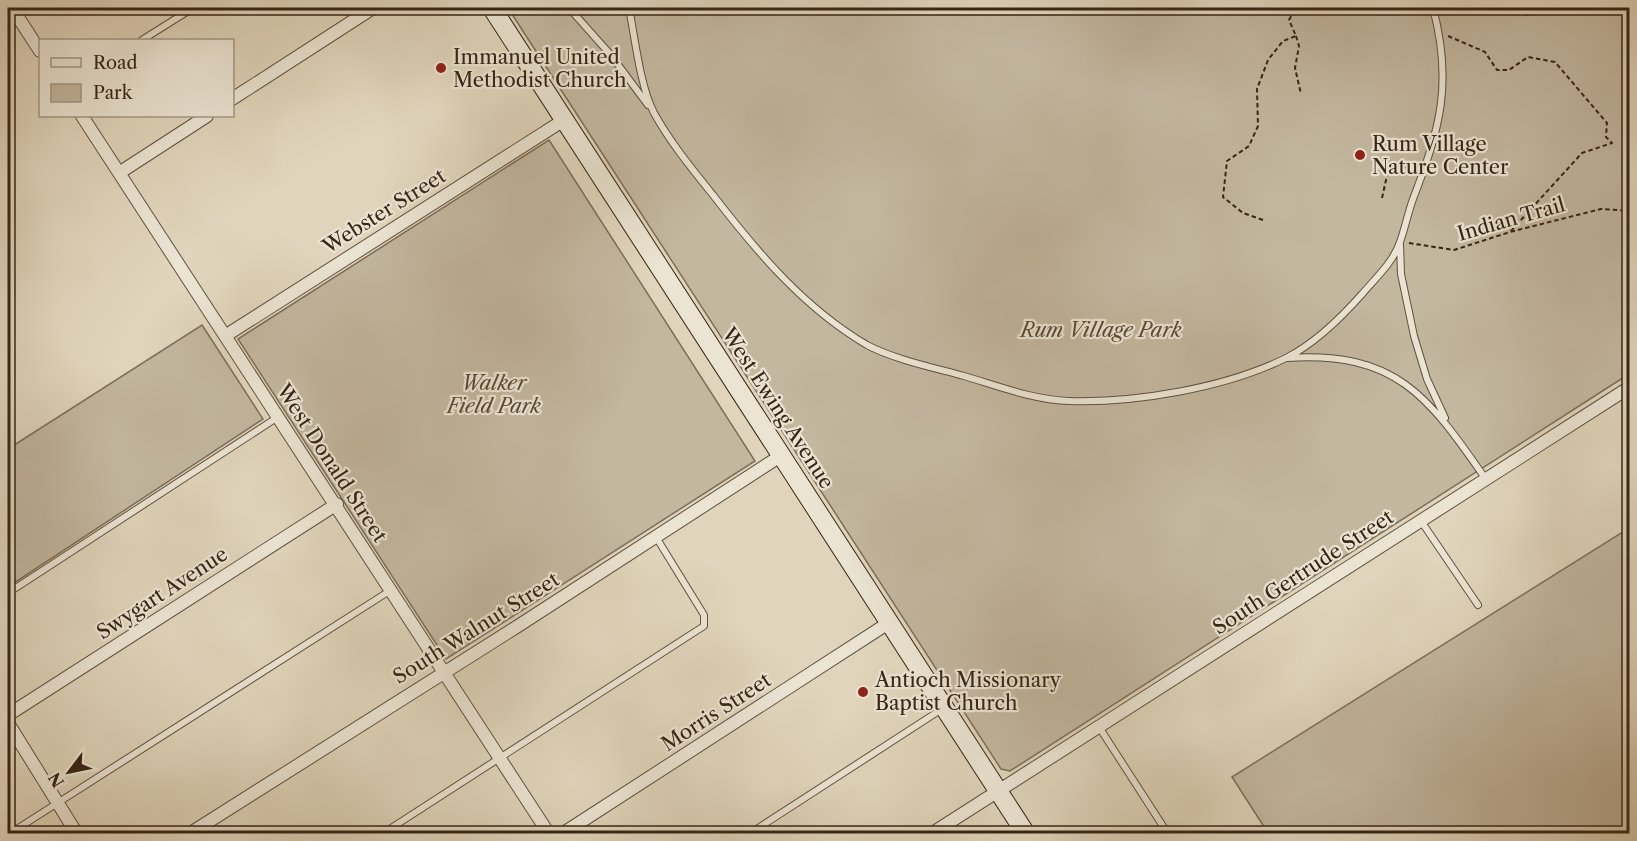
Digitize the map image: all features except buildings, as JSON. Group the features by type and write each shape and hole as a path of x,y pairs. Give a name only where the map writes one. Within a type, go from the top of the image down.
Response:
{"street":[{"path":"12,8 39,49"},
{"path":"234,98 370,8"},
{"name":"West Ewing Avenue","path":"492,8 1026,834"},
{"name":"West Donald Street","path":"83,117 549,834"},
{"path":"119,173 205,117"},
{"name":"Webster Street","path":"225,336 564,120"},
{"name":"South Gertrude Street","path":"931,834 1629,387"},
{"name":"South Walnut Street","path":"189,834 782,455"},
{"name":"Swygart Avenue","path":"8,715 336,504"},
{"name":"Morris Street","path":"562,834 890,622"},
{"path":"8,723 77,834"}],"lane":[{"path":"144,39 193,8"},
{"path":"569,8 609,54 653,111 694,172 765,260 795,290 832,320 871,347 1034,396 1068,401 1116,400 1159,394 1216,383 1287,358 1328,330 1377,277 1400,243"},
{"path":"629,8 653,111"},
{"path":"1433,8 1443,56 1443,98 1425,165 1406,217 1400,243 1401,274 1414,336 1427,379 1450,427"},
{"path":"1287,358 1321,356 1345,358 1367,364 1397,379 1419,394 1450,427 1485,478"},
{"path":"8,593 278,417"},
{"path":"1420,519 1478,605"},
{"path":"382,834 704,626 704,615 656,537"},
{"path":"9,834 391,590"},
{"path":"749,834 945,707"},
{"path":"1099,726 1168,834"}],"path":[{"path":"1296,8 1289,20 1299,46 1295,68 1301,94"},
{"path":"1461,8 1468,8"},
{"path":"1487,8 1508,15 1543,15 1571,8"},
{"path":"1263,220 1243,213 1223,197 1227,161 1249,146 1258,126 1257,89 1268,60 1283,41 1296,36"},
{"path":"1439,37 1449,36 1485,52 1497,70 1509,70 1528,57 1555,62 1607,123 1606,137 1612,143 1582,153 1510,232"},
{"path":"1382,198 1388,171 1405,166 1425,165"},
{"name":"Indian Trail","path":"1400,243 1454,250 1510,232 1601,209 1629,211"}],"green space":[{"name":"Rum Village Park","path":"508,8 1629,8 1629,374 1010,771 1001,769"},
{"name":"Walker Field Park","path":"549,140 755,461 446,659 238,339"},
{"path":"202,325 263,419 8,587 8,449"},
{"path":"1629,528 1629,833 1268,833 1232,777"}],"place":[{"name":"Immanuel United Methodist Church","path":"441,68"},
{"name":"Rum Village Nature Center","path":"1360,155"},
{"name":"Antioch Missionary Baptist Church","path":"863,692"}]}
